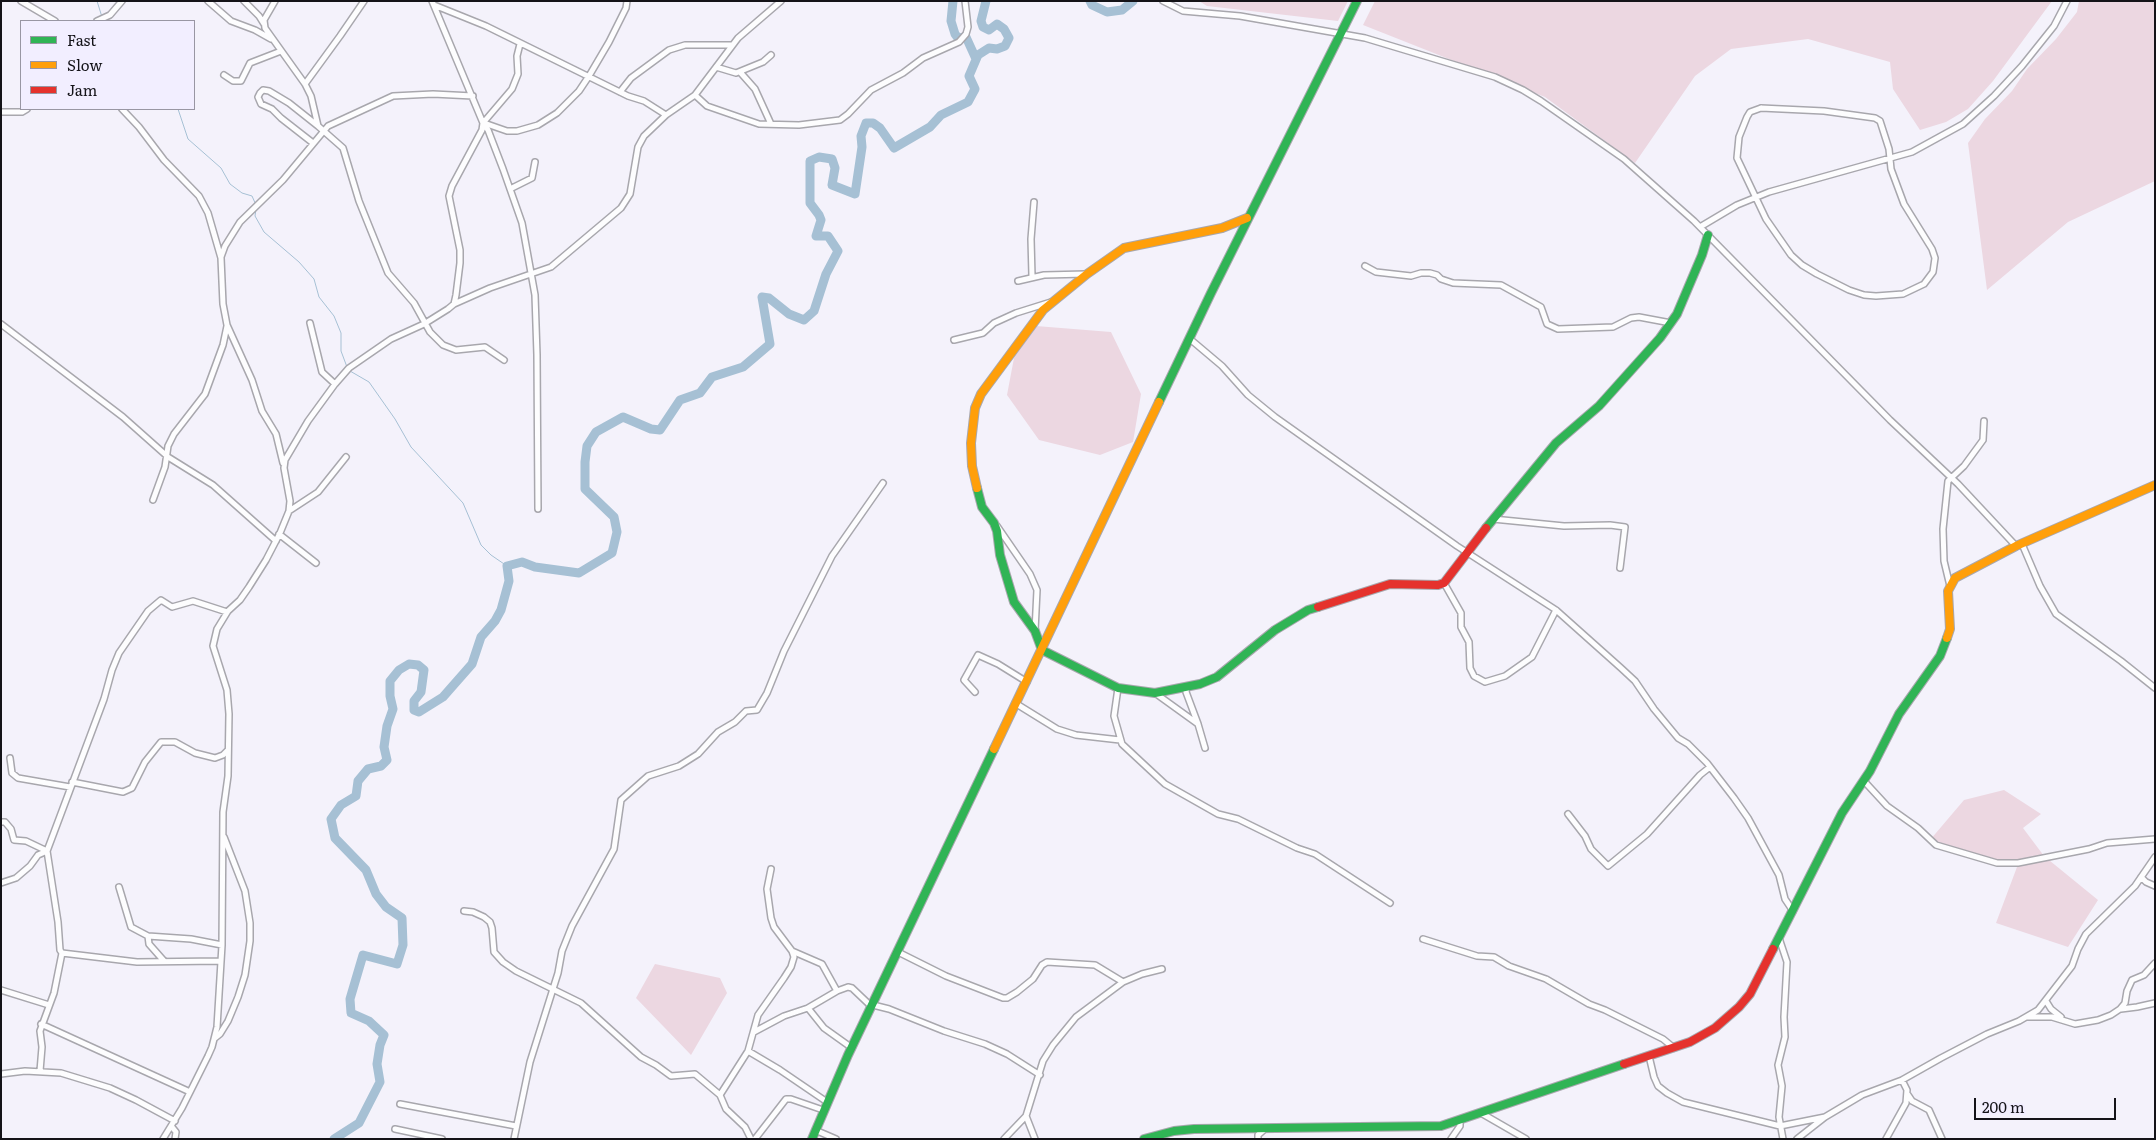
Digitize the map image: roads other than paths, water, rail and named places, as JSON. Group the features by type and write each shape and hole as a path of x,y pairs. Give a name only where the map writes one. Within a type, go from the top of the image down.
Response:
{"street":[{"path":"20,1 53,20"},
{"path":"100,20 110,15 122,1"},
{"path":"208,1 231,21 255,30 273,41"},
{"path":"244,1 259,16 273,41 305,84 311,96 318,126"},
{"path":"264,25 275,1"},
{"path":"305,84 364,1"},
{"path":"483,123 507,132 517,131 538,125 564,106 589,76 610,42 626,8 627,1"},
{"path":"284,468 289,452 335,384 354,364 391,339 424,324 454,304 490,288 546,270 557,263 621,208 627,200 632,186 640,142 666,115 695,95 732,45 780,1"},
{"path":"695,95 707,106 720,109 748,121 799,126 840,120 871,90 903,73 924,58 959,42 966,34 968,27 966,1"},
{"path":"1163,1 1182,11 1240,16 1365,38 1471,69 1523,90 1624,159 1700,227 1890,420 1951,477 2019,545 2056,614 2155,688"},
{"path":"812,1139 823,1110 852,1048 1015,703 1027,682 1076,575 1247,218 1357,1"},
{"path":"1700,227 1717,215 1755,197 1793,184 1891,160 1948,134 1963,124 1994,96 2022,66 2054,26 2066,1"},
{"path":"433,3 478,22 620,92 644,101 666,115"},
{"path":"433,3 483,123 488,130 522,223 534,295 537,355 538,509"},
{"path":"454,304 460,257 449,196 452,186 482,130 483,123 512,89 518,74 517,56 520,44"},
{"path":"620,92 632,78 669,50 684,45 732,45"},
{"path":"224,75 233,81 241,81 250,63 281,51"},
{"path":"716,67 725,72 740,72 763,62 771,55"},
{"path":"740,72 755,89 771,124"},
{"path":"313,143 272,109 261,104 258,97 260,92 263,90 269,91 289,103 342,148 359,201 386,269 418,309 424,324 430,332 447,347 456,350 484,348 504,360"},
{"path":"220,258 240,222 282,180 323,131 341,120 388,98 433,94 473,96"},
{"path":"1756,109 1824,112 1875,118 1883,126 1891,160 1891,169 1904,204 1932,249 1936,262 1933,272 1924,284 1903,294 1876,296 1864,295 1849,290 1802,265 1791,255 1774,231 1755,197 1739,164 1736,152 1739,137 1747,116 1756,109"},
{"path":"1,112 22,112 25,110"},
{"path":"123,110 139,127 164,160 199,196 208,213 220,258 223,304 227,325 254,385 262,411 276,434 290,494 288,511 276,541 240,600 227,612 217,629 213,646 227,690 228,750 223,835 222,945 214,1038 212,1047 190,1092 163,1139"},
{"path":"510,189 532,178 535,162"},
{"path":"1032,276 1031,239 1034,202"},
{"path":"1036,631 1037,590 1030,574 982,508 972,466 975,408 981,394 1026,332 1051,302 1124,248 1222,228 1247,218"},
{"path":"994,523 1000,555 1012,596 1036,631 1042,650 1118,688 1155,693 1187,687 1217,677 1275,630 1308,610 1390,584 1438,585 1450,578 1493,518 1556,443 1599,406 1660,338 1671,323 1694,276 1708,236"},
{"path":"1365,266 1376,272 1411,276 1430,273 1437,275 1441,280 1453,283 1501,285 1541,307 1547,324 1558,329 1613,327 1631,318 1639,317 1671,323"},
{"path":"1018,281 1032,276 1087,274"},
{"path":"954,340 983,333 994,323 1016,312 1051,302"},
{"path":"310,323 322,372 335,384"},
{"path":"1,324 123,417 168,456 213,485 276,541"},
{"path":"153,500 168,456 168,446 179,426 198,405 205,394 227,325"},
{"path":"1190,339 1222,366 1248,395 1275,417 1467,552 1556,610 1635,681 1654,709 1678,738 1688,744 1710,767 1748,818 1779,875 1784,899 1793,911"},
{"path":"1144,1139 1174,1131 1194,1129 1427,1128 1441,1126 1674,1048 1703,1036 1739,1007 1750,994 1842,813 1864,781 1896,719 1932,669 1943,649 1950,629 1950,586 1944,562 1943,530 1948,481 1964,466 1983,440 1984,421"},
{"path":"288,511 318,492 346,457"},
{"path":"514,1139 530,1062 554,988 562,951 572,926 614,849 617,840 620,800 648,776 678,766 698,754 718,732 735,722 746,711 757,710 767,693 784,651 832,556 883,483"},
{"path":"1950,586 1958,575 2019,545 2155,485"},
{"path":"1493,518 1564,526 1625,527 1620,568"},
{"path":"279,534 316,564"},
{"path":"1444,583 1461,613 1461,627 1469,642 1470,668 1474,676 1485,682 1505,676 1532,657 1556,610"},
{"path":"40,1071 41,1024 54,993 62,953 48,851 119,653 152,606 161,600 176,608 193,601 227,612"},
{"path":"975,692 964,680 978,655 998,664 1027,682"},
{"path":"1187,687 1186,692 1205,748"},
{"path":"1118,688 1114,716 1120,740 1165,784 1218,814 1238,819 1297,848 1315,854 1390,903"},
{"path":"1155,693 1198,724"},
{"path":"1015,703 1057,729 1076,735 1120,740"},
{"path":"10,758 12,773 18,778 124,792 132,788 145,762 161,742 175,742 195,753 215,758 228,750"},
{"path":"1568,814 1585,836 1591,849 1608,866 1647,834 1700,775 1710,767"},
{"path":"1864,781 1888,806 1918,828 1936,845 1996,863 2018,863 2089,849 2107,843 2155,839"},
{"path":"1,822 5,822 12,829 14,840 26,841 48,851"},
{"path":"214,1038 220,1034 228,1021 238,997 245,976 250,941 250,923 245,890 223,835"},
{"path":"1,883 16,878 30,866 38,855 48,851"},
{"path":"1797,1139 1825,1117 1862,1095 1902,1080 1974,1040 2038,1010 2072,966 2078,948 2086,934 2122,900 2155,857"},
{"path":"720,1095 748,1051 758,1015 791,967 794,957 792,951 774,927 771,918 767,889 771,869"},
{"path":"2141,877 2146,882 2155,886"},
{"path":"119,887 131,927 148,936 191,939 222,945"},
{"path":"464,911 473,912 490,922 496,956 516,971 554,988 581,1003 641,1057 656,1064 671,1076 695,1074 720,1095 726,1109 740,1123 751,1139"},
{"path":"148,936 149,944 164,961"},
{"path":"1779,938 1787,962 1784,1017 1786,1037 1778,1065 1782,1093 1780,1126 1783,1139"},
{"path":"1423,939 1478,956 1494,958 1509,966 1534,974 1589,1004 1663,1039 1674,1048"},
{"path":"792,951 822,964 837,991"},
{"path":"898,952 946,976 1003,998 1007,998 1017,992 1047,962 1095,965 1123,982"},
{"path":"62,953 112,960 221,961"},
{"path":"2026,1017 2052,1017 2076,1024 2111,1015 2125,1003 2127,991 2132,980 2144,975 2155,963"},
{"path":"1004,1139 1026,1116 1044,1061 1053,1045 1076,1017 1123,982 1142,974 1162,969"},
{"path":"754,1032 784,1016 808,1008 837,991 848,987 852,988 872,1006 889,1009 959,1037 985,1044 1007,1054 1040,1075"},
{"path":"1,990 49,1005"},
{"path":"2046,1001 2051,1009 2064,1020"},
{"path":"2120,1009 2155,1003"},
{"path":"808,1008 824,1028 852,1048"},
{"path":"41,1024 190,1092"},
{"path":"748,1051 827,1102"},
{"path":"1649,1056 1658,1086 1666,1093 1684,1102 1780,1126 1825,1117"},
{"path":"1,1074 40,1071 61,1073 110,1088 136,1100 173,1124 176,1139"},
{"path":"1902,1080 1912,1101 1929,1110 1942,1139"},
{"path":"1886,1139 1903,1110 1908,1094"},
{"path":"755,1139 786,1099 791,1098 823,1110"},
{"path":"400,1104 516,1126"},
{"path":"1482,1113 1526,1139"},
{"path":"1026,1116 1035,1139"},
{"path":"1451,1139 1460,1126 1460,1120"},
{"path":"1258,1139 1258,1135 1266,1128"},
{"path":"395,1130 442,1139"},
{"path":"815,1130 836,1139"}],"waterway":[{"path":"97,1 102,17"},
{"path":"953,1 951,21 955,34 958,38 966,37 976,59"},
{"path":"334,1139 359,1123 380,1082 377,1064 380,1045 384,1035 369,1021 351,1013 350,999 363,955 397,964 403,945 402,918 386,907 376,894 366,870 335,838 331,819 341,805 356,796 358,781 368,769 381,766 387,760 384,747 387,726 393,709 390,696 390,681 399,670 409,664 418,665 424,670 421,692 414,701 414,710 419,712 443,697 472,664 481,637 495,621 501,610 509,581 507,566 522,562 535,567 579,573 612,553 617,532 614,517 585,489 587,446 596,432 623,417 651,429 660,430 680,400 700,393 712,377 743,367 770,344 762,297 769,298 789,314 804,320 814,311 826,274 838,251 828,236 816,236 821,220 810,203 810,161 819,157 832,159 835,168 832,185 855,194 862,147 861,136 866,123 873,123 880,128 894,148 930,127 941,115 968,102 975,89 969,76 978,55 989,48 997,49 1005,46 1009,38 1004,29 997,24 989,30 983,27 981,21 986,1"},
{"path":"1090,1 1092,5 1107,12 1122,10 1133,1"},
{"path":"178,110 188,139 221,168 230,184 242,193 252,196 256,205"},
{"path":"256,209 255,216 264,232 299,262 314,279 319,297 334,316 341,333 341,351 347,367"},
{"path":"350,371 369,382 395,419 411,447 463,503 481,545 507,566"}]}
